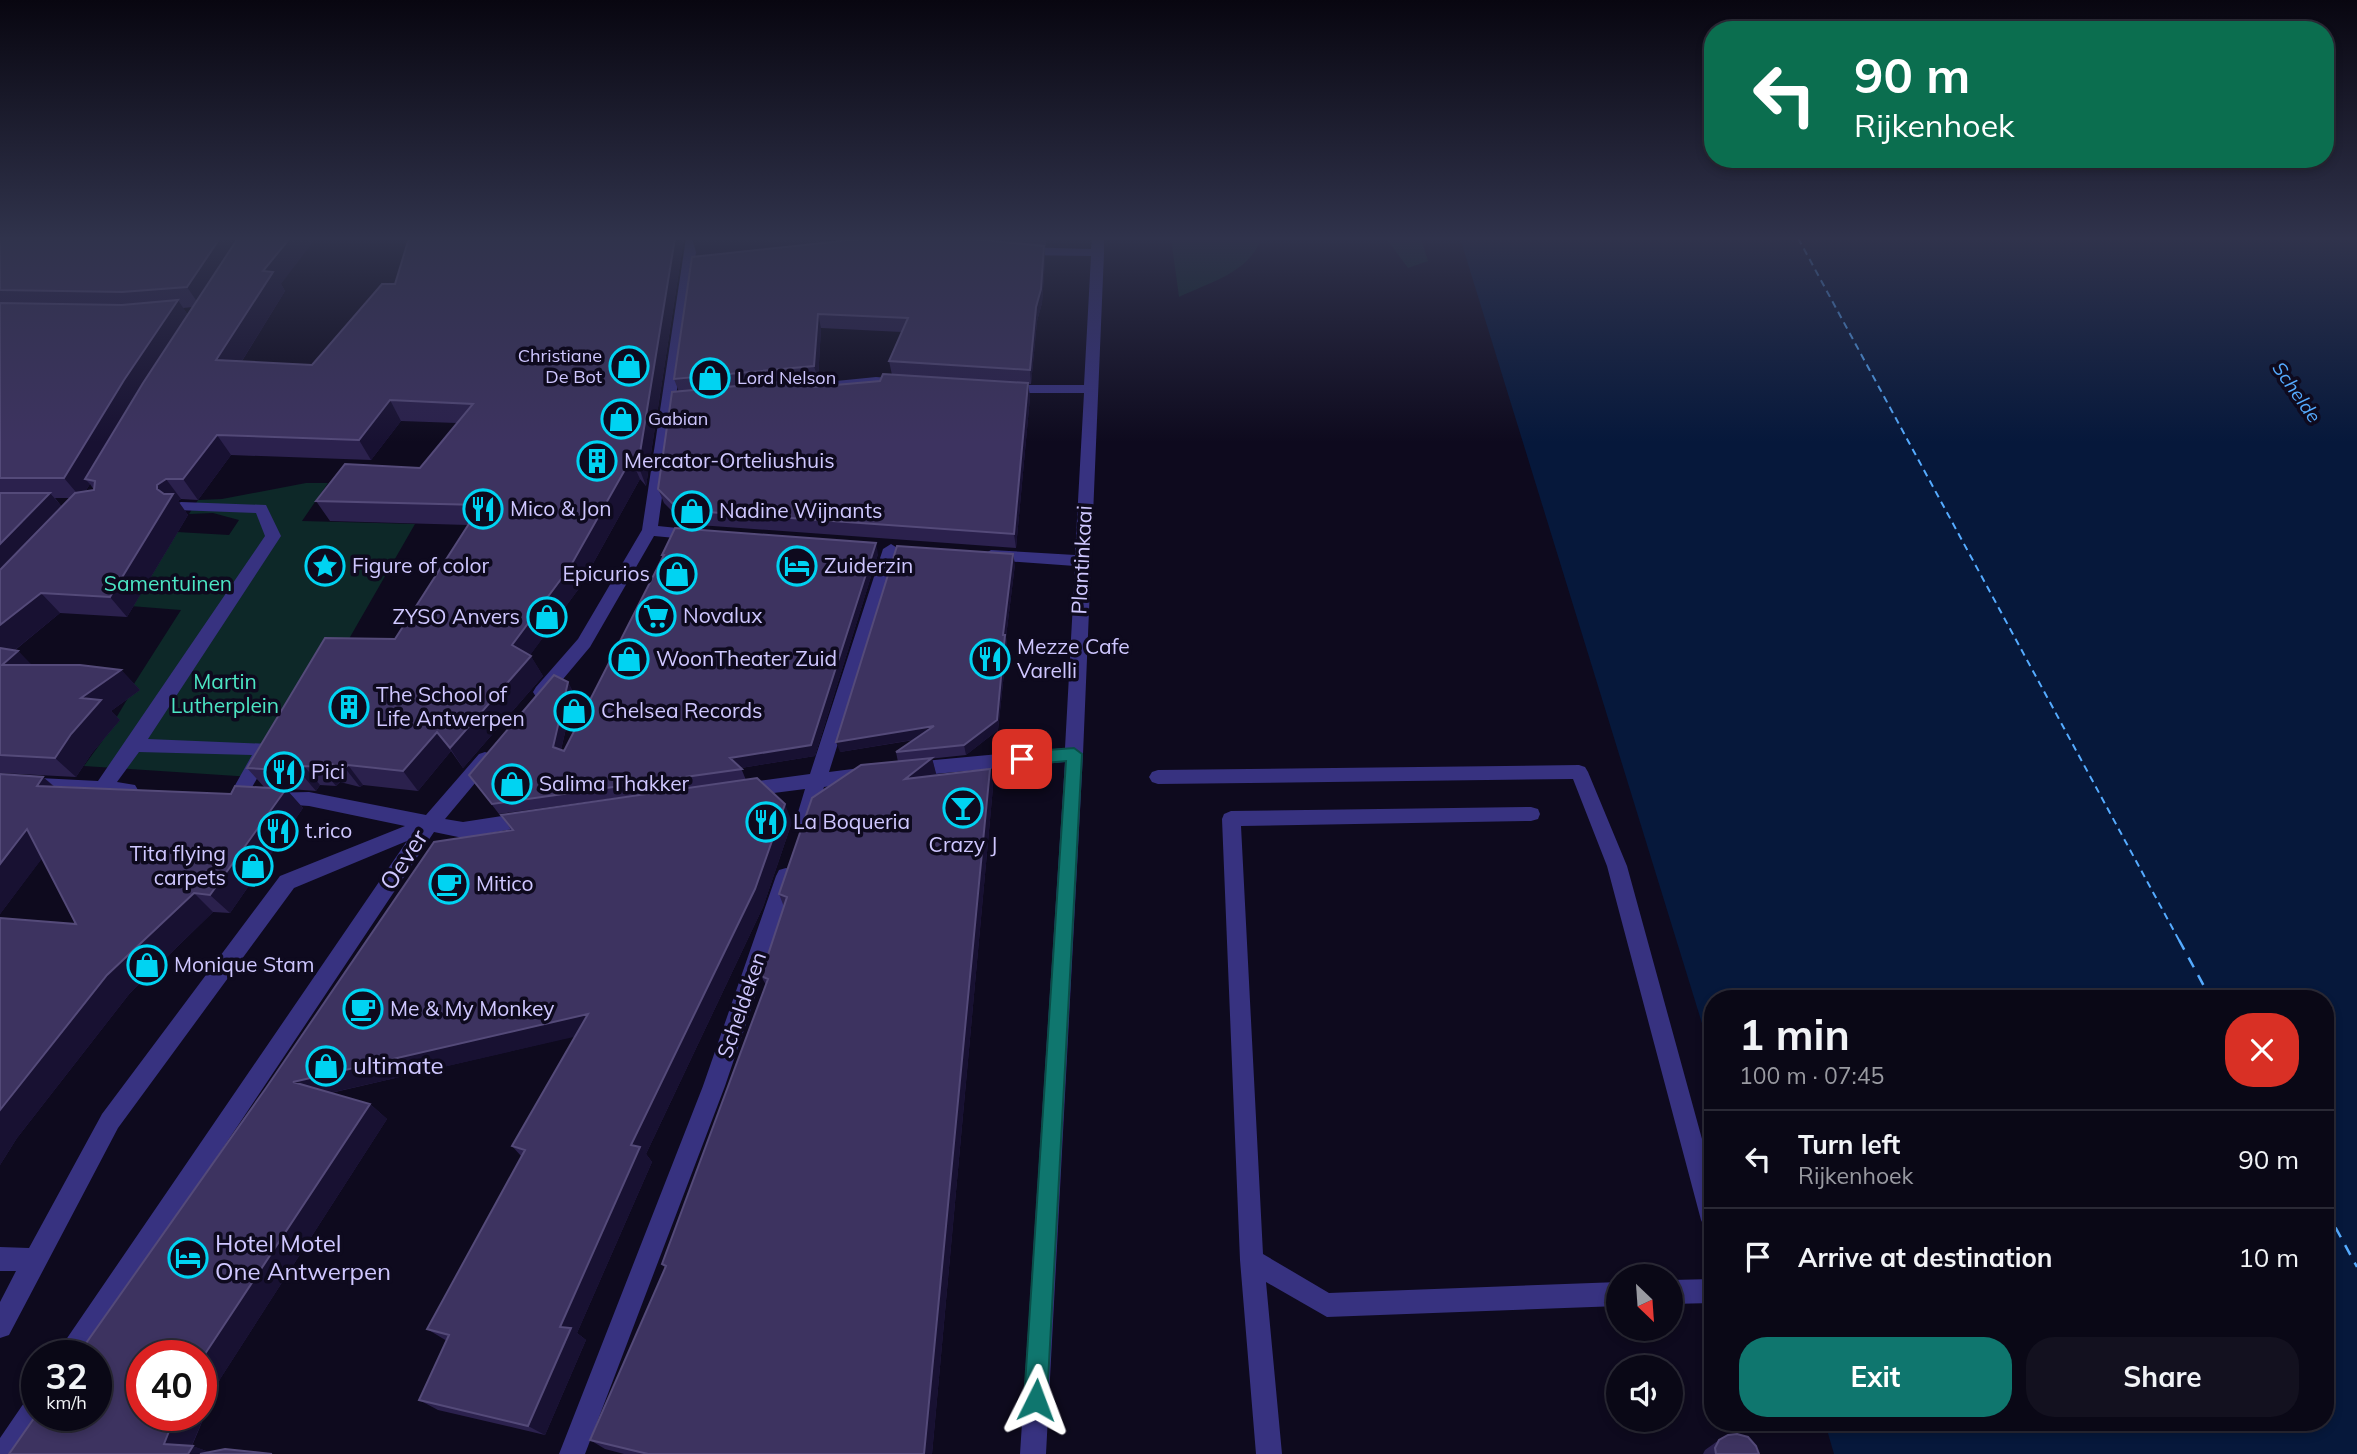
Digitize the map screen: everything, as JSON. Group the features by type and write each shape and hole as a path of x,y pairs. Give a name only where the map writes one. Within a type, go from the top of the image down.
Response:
{"street":[{"path":"529,707 584,643 650,530 675,401 688,306"},
{"name":"Plantinkaai","path":"1033,1454 1074,754 1095,306"},
{"path":"793,389 876,381 917,384"},
{"path":"985,388 1026,391 1092,388"},
{"path":"103,788 273,536 261,508 181,507"},
{"path":"650,530 710,536"},
{"name":"Scheldeken","path":"572,1454 714,1086 819,779 890,549"},
{"path":"977,554 1082,561"},
{"path":"134,745 265,749 231,795 309,799 463,830 545,818"},
{"path":"429,824 493,749"},
{"path":"723,792 819,779 1074,754"},
{"path":"1158,777 1579,772 1617,866 1704,1187"},
{"path":"0,782 144,791"},
{"path":"1269,1454 1252,1260 1231,819 1531,814"},
{"name":"Oever","path":"0,1326 110,1121 287,882 429,824"},
{"name":"Oever","path":"81,1340 429,824"},
{"path":"0,1259 35,1260"},
{"path":"1252,1260 1327,1305 1606,1294"},
{"path":"1684,1291 1704,1290"},
{"path":"5,1454 21,1430"}],"green space":[{"name":"Martin Lutherplein","path":"306,483 328,483 302,521 415,524 269,778 84,766 103,740 128,698 125,698 181,610 130,606 177,532 229,535 239,520 213,513 189,514 198,500 222,499"}],"water":[{"name":"Schelde","path":"1481,306 2357,306 2357,1454 1834,1454 1827,1431 2334,1431 2334,990 1704,990 1704,1030"}],"building":[{"path":"0,306 174,306 124,380 64,478 0,478"},
{"path":"194,306 251,306 216,360 312,365 363,306 664,306 638,465 631,459 570,567 512,645 531,656 450,748 437,732 403,771 348,765 345,768 324,762 320,767 304,766 299,771 247,768 325,638 395,639 481,505 316,501 345,464 420,468 473,404 390,400 359,440 217,435 183,479 166,479 157,485 157,489 164,494 173,494 110,597 41,593 0,625 0,570 75,493 94,490 95,481 85,479"},
{"path":"685,306 1036,306 1030,370 889,361 908,318 818,314 814,366 674,379"},
{"path":"883,374 1028,383 1014,534 679,510 658,489 672,392 813,379 813,387 880,381"},
{"path":"0,493 50,493 0,544"},
{"path":"675,528 876,543 811,745 730,758 742,769 492,804 469,775 554,675 568,682 553,747 564,751 664,555"},
{"path":"897,546 1013,554 1003,635 997,720 964,745 896,752 934,726 836,742"},
{"path":"0,648 18,651 2,665 80,665 121,670 81,698 101,700 71,734 55,758 0,755"},
{"path":"932,758 905,779 990,769 924,1454 648,1454 590,1440 666,1266 662,1264 768,979 761,976 787,897 779,894 812,798 861,765"},
{"path":"0,774 43,777 37,786 231,794 235,786 286,789 210,895 194,893 107,975 0,1110 0,918 76,924 27,829 0,864"},
{"path":"757,778 785,804 755,889 631,1145 640,1147 560,1327 571,1328 528,1426 419,1400 449,1335 427,1329 525,1150 512,1146 588,1014 293,1082 370,1104 214,1340 126,1340 126,1431 169,1431 164,1444 193,1446 188,1454 9,1454 25,1431 112,1431 112,1340 88,1340 266,1088 434,842 513,830 501,815"},
{"path":"1737,1434 1748,1437 1759,1454 1716,1454 1715,1448 1719,1440"},
{"path":"225,1449 272,1454 200,1454"}],"ferry route":[{"path":"1835,306 2180,942"},
{"path":"2179,940 2206,990"},
{"path":"2334,1225 2357,1267"}],"place":[{"name":"Christiane De Bot","path":"629,366"},
{"name":"Lord Nelson","path":"710,378"},
{"name":"Gabian","path":"621,419"},
{"name":"Mercator-Orteliushuis","path":"597,461"},
{"name":"Mico & Jon","path":"483,509"},
{"name":"Nadine Wijnants","path":"692,511"},
{"name":"Figure of color","path":"325,566"},
{"name":"Zuiderzin","path":"797,566"},
{"name":"Epicurios","path":"677,574"},
{"name":"Novalux","path":"656,616"},
{"name":"ZYSO Anvers","path":"547,617"},
{"name":"WoonTheater Zuid","path":"629,659"},
{"name":"Mezze Cafe Varelli","path":"990,659"},
{"name":"The School of Life Antwerpen","path":"349,707"},
{"name":"Chelsea Records","path":"574,711"},
{"name":"Pici","path":"284,772"},
{"name":"Salima Thakker","path":"512,784"},
{"name":"Crazy J","path":"963,808"},
{"name":"La Boqueria","path":"766,822"},
{"name":"t.rico","path":"278,831"},
{"name":"Tita flying carpets","path":"253,866"},
{"name":"Mitico","path":"449,884"},
{"name":"Monique Stam","path":"147,965"},
{"name":"Me & My Monkey","path":"363,1009"},
{"name":"ultimate","path":"326,1066"},
{"name":"Hotel Motel One Antwerpen","path":"188,1258"}],"route":[{"path":"1022,759 1074,754 1036,1400"}],"park label":[{"name":"Samentuinen","path":"168,584"}]}
